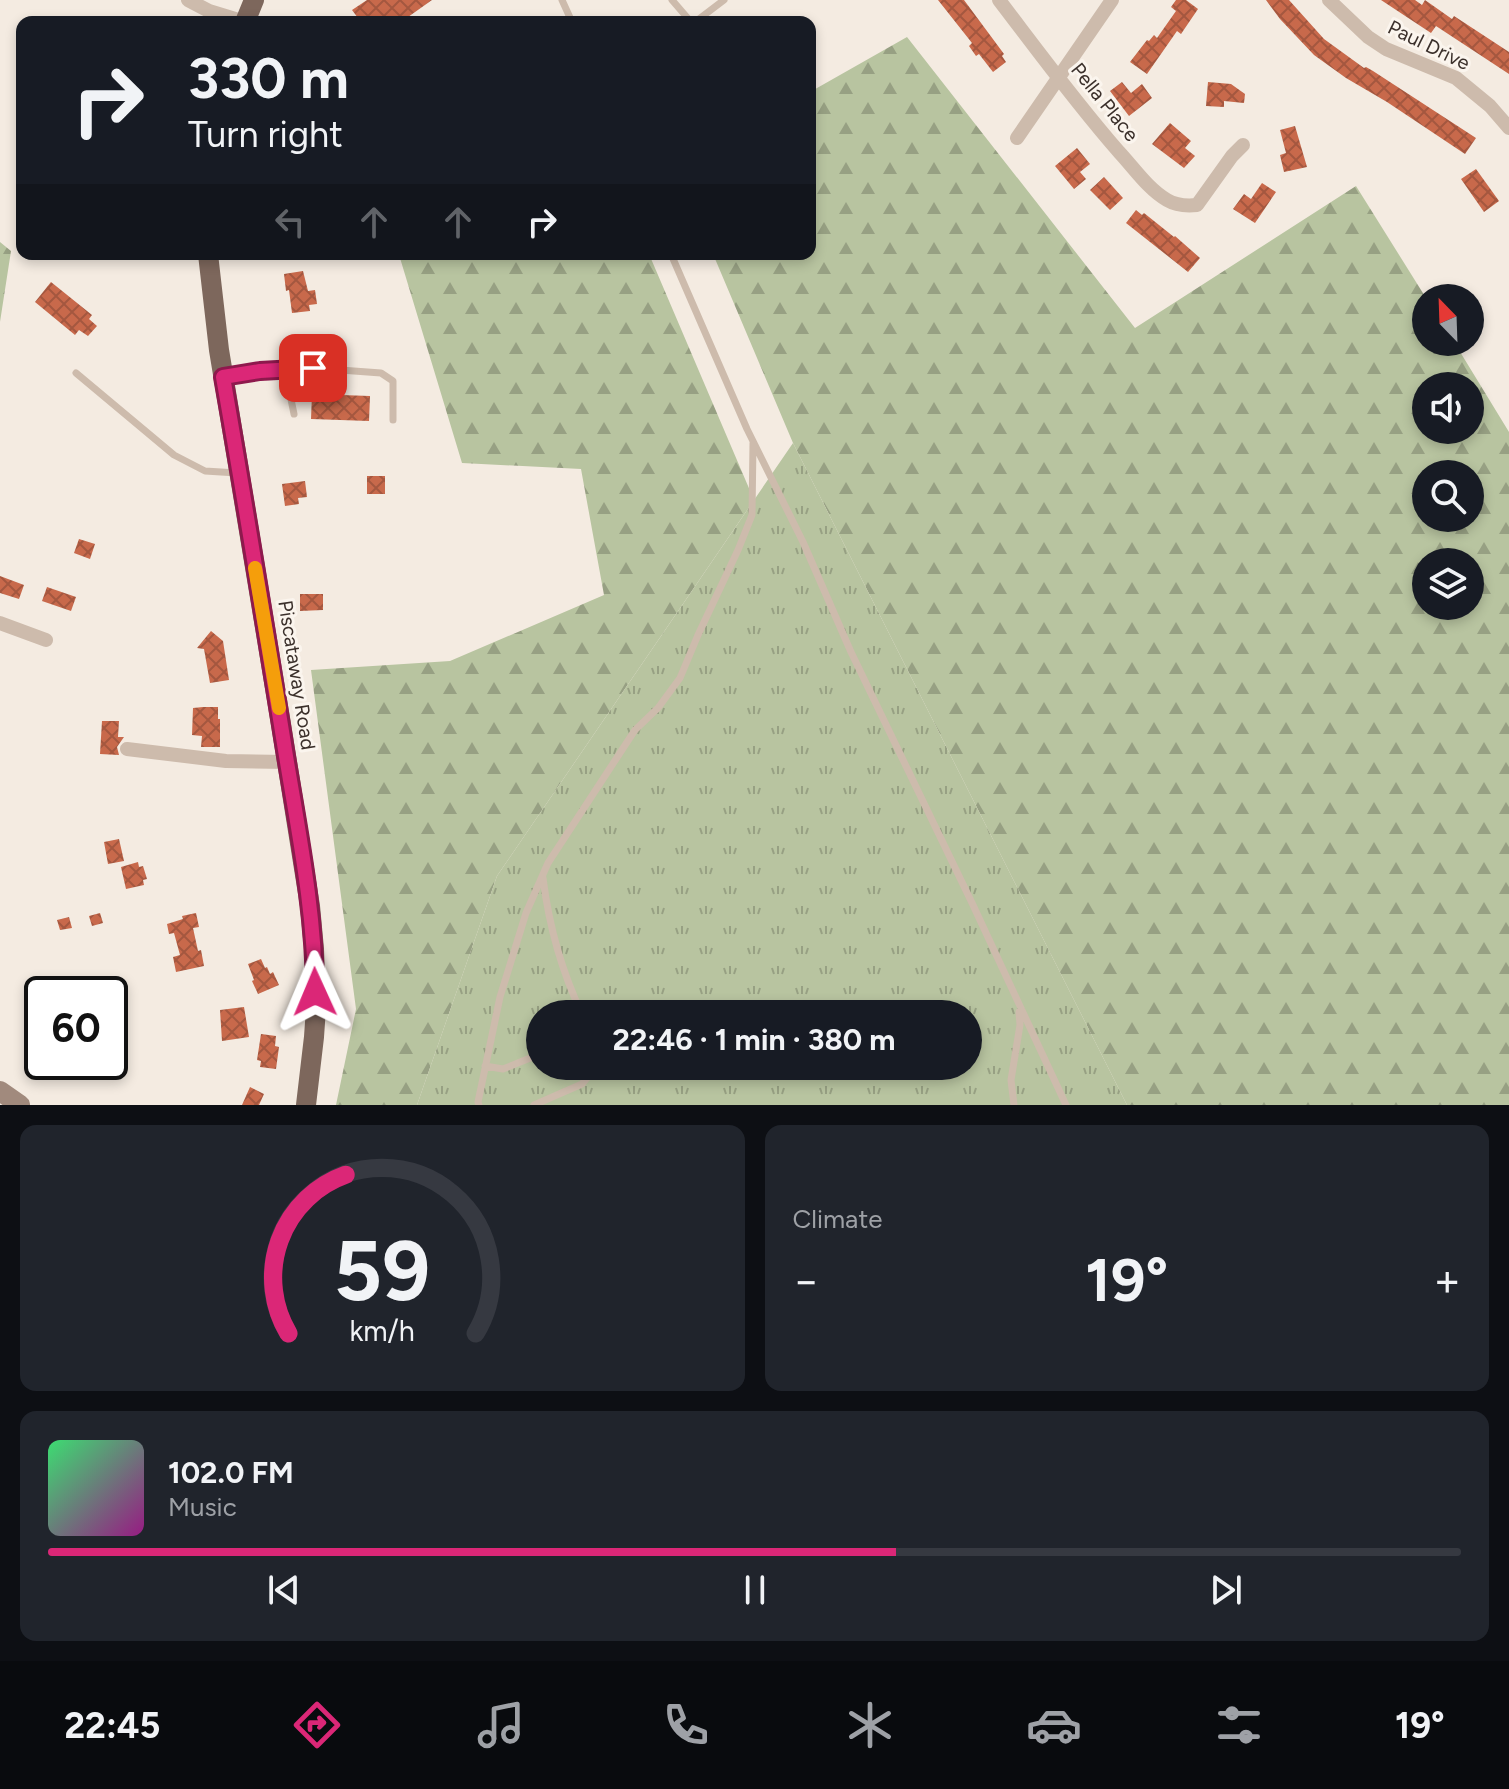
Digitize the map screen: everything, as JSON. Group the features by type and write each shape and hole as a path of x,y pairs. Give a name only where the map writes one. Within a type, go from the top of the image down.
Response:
{"main road":[{"name":"Piscataway Road","path":"209,260 223,377 310,906 315,1023 306,1105"},
{"path":"0,1091 20,1105"}],"street":[{"path":"188,0 225,16"},
{"name":"Pella Place","path":"999,0 1111,142 1157,193 1169,201 1178,205 1197,205 1243,145"},
{"path":"1017,138 1112,0"},
{"name":"Paul Drive","path":"1329,0 1368,37 1386,49 1438,69 1464,84 1490,106 1509,128"},
{"path":"0,623 46,640"},
{"path":"127,749 226,761 287,762"}],"lane":[{"path":"672,0 687,16"},
{"path":"701,16 724,0"},
{"path":"674,260 753,441 1066,1105"},
{"path":"223,377 313,368 381,373 393,381 393,420"},
{"path":"285,370 294,414"},
{"path":"76,373 174,455 205,471 240,473"},
{"path":"479,1105 500,997 526,913 548,863 635,730 658,708 680,678 752,515 753,441"},
{"path":"542,876 558,957 576,1000"},
{"path":"1014,1105 1011,1080 1020,1025 1019,1005"},
{"path":"485,1066 503,1069 526,1060"},
{"path":"534,1105 585,1080"}],"green space":[{"path":"907,37 1135,328 1356,186 1417,284 1412,284 1412,356 1463,356 1472,372 1412,372 1412,444 1484,444 1484,391 1509,432 1509,1105 1127,1105 793,443 716,260 816,260 816,89"},
{"path":"0,242 11,251 0,322"},
{"path":"401,260 652,260 754,500 497,876 417,1105 336,1105 356,1009 311,670 450,661 604,595 581,469 462,463"},
{"path":"793,443 1127,1105 417,1105 497,876"}],"building":[{"path":"367,0 432,0 409,16 356,16 352,10"},
{"path":"938,0 964,0 1004,54 1002,56 1006,62 993,72 979,54 976,56 969,46 972,43"},
{"path":"1176,0 1186,0 1198,9 1181,34 1177,31 1147,74 1130,62 1147,40 1154,35 1157,38 1176,11 1171,7"},
{"path":"1266,0 1289,0 1324,39 1364,68 1476,138 1465,154 1314,55"},
{"path":"1381,0 1415,0 1422,5 1425,0 1452,19 1454,16 1509,52 1509,74 1436,26 1431,33"},
{"path":"1122,82 1131,93 1142,84 1152,98 1129,116 1110,91"},
{"path":"1208,82 1231,84 1245,94 1244,103 1224,101 1224,107 1206,106"},
{"path":"1170,123 1191,141 1185,148 1195,156 1184,168 1152,144"},
{"path":"1295,126 1307,167 1284,172 1280,155 1286,153 1280,130"},
{"path":"1077,148 1090,164 1080,172 1086,179 1074,189 1055,166"},
{"path":"1476,169 1499,201 1484,212 1461,179"},
{"path":"1104,177 1123,198 1110,210 1090,190"},
{"path":"1262,183 1276,192 1255,223 1233,209 1244,194 1251,199"},
{"path":"1136,210 1175,236 1200,258 1188,272 1126,223"},
{"path":"303,271 308,291 315,290 317,304 309,305 310,311 292,313 284,274"},
{"path":"51,282 92,315 89,319 97,326 88,336 79,330 75,335 35,302"},
{"path":"312,394 370,396 369,421 311,419"},
{"path":"367,476 385,476 385,494 367,494"},
{"path":"305,481 307,497 298,498 299,504 285,506 282,484"},
{"path":"79,539 95,544 90,559 74,553"},
{"path":"0,576 24,585 19,599 0,593"},
{"path":"47,587 76,597 71,611 42,601"},
{"path":"300,594 323,594 323,610 300,611"},
{"path":"211,631 223,641 229,680 210,683 204,649 197,648"},
{"path":"218,707 220,747 201,747 202,736 192,735 193,708"},
{"path":"102,721 119,721 118,737 124,737 117,747 119,755 100,754"},
{"path":"119,839 124,861 108,864 104,842"},
{"path":"138,862 139,867 143,866 147,879 143,880 144,885 126,889 121,867"},
{"path":"100,913 103,923 92,926 89,916"},
{"path":"196,913 199,927 193,928 204,966 176,972 173,957 180,955 174,933 169,934 167,924"},
{"path":"69,917 72,928 60,930 57,920"},
{"path":"261,959 270,974 273,972 279,985 258,994 248,964"},
{"path":"244,1007 249,1037 222,1041 220,1010"},
{"path":"261,1034 276,1036 275,1046 279,1047 276,1069 260,1067 261,1061 257,1060"},
{"path":"250,1087 264,1094 259,1105 242,1105"}],"slow traffic":[{"path":"255,568 279,708"}],"route":[{"path":"313,368 223,377 310,906 315,992"}]}
